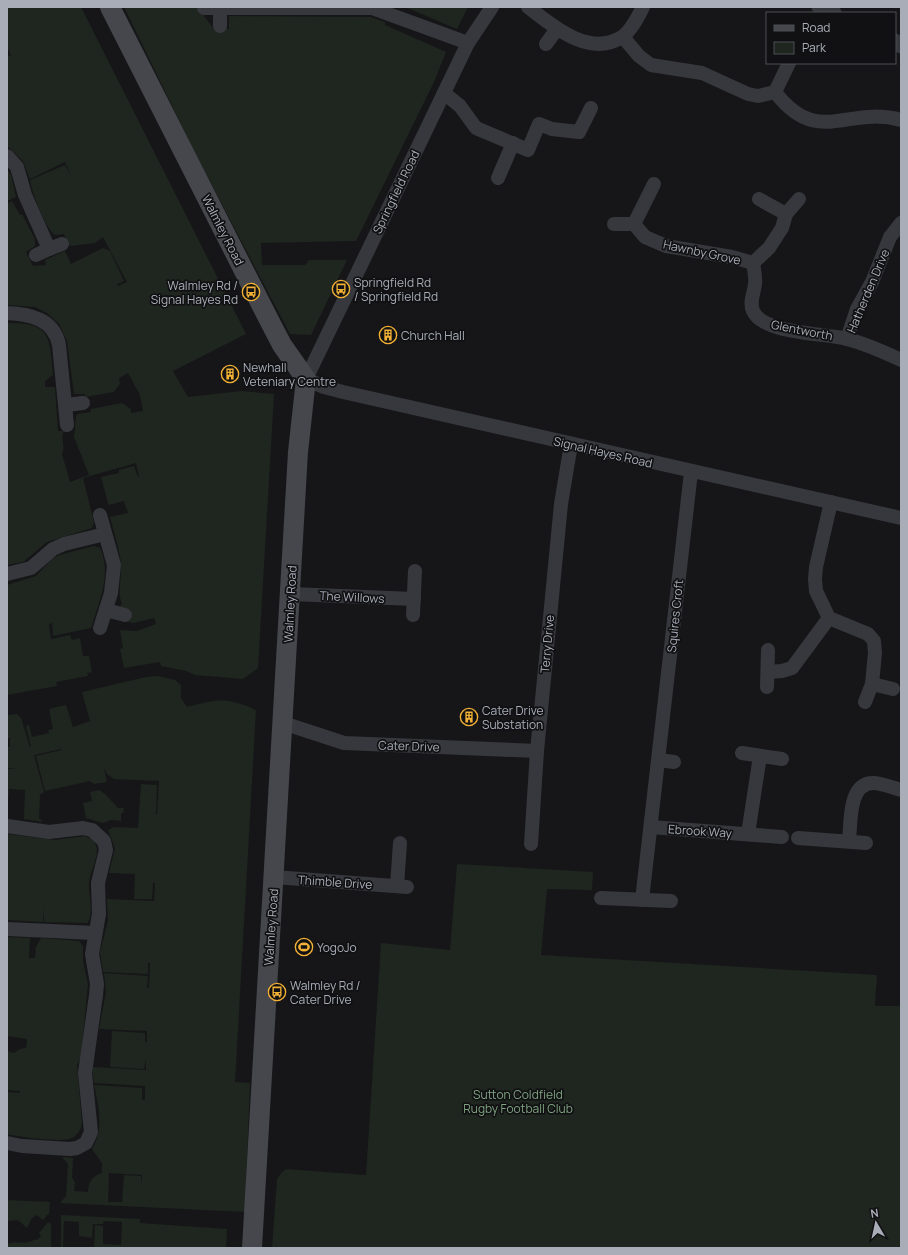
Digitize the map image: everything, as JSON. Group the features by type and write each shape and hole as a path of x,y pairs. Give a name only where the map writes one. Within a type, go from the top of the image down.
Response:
{"main road":[{"name":"Walmley Road","path":"110,7 282,345 306,379 298,452 291,594 252,1248"}],"street":[{"name":"Springfield Road","path":"306,379 468,43 492,7"},
{"path":"528,7 556,29 574,39 598,44 613,42 623,37 643,7"},
{"path":"820,7 831,12"},
{"path":"204,8 372,8 468,43"},
{"path":"220,8 220,26"},
{"path":"546,44 556,29"},
{"path":"623,37 639,56 651,64 702,73 748,94 758,96 775,92"},
{"path":"775,92 789,64"},
{"path":"444,92 460,106 476,128 528,150 539,124 552,129 579,132 591,108"},
{"path":"775,92 783,103 796,114 808,120 823,122 872,116 891,117 901,120"},
{"path":"498,178 513,143"},
{"path":"7,156 17,167 25,195 55,246 36,256"},
{"path":"614,224 634,224 654,184"},
{"path":"759,198 786,214"},
{"path":"753,263 776,239 786,214 799,199"},
{"name":"Hatherden Drive","path":"847,339 857,309 872,282 890,237 901,223"},
{"name":"Hawnby Grove","path":"634,224 645,237 666,246 732,257 753,263"},
{"name":"Glentworth","path":"753,263 755,284 751,303 752,310 758,318 767,324 789,330 823,334 847,339 901,360"},
{"path":"7,313 28,315 39,318 52,329 58,340 67,425"},
{"name":"Signal Hayes Road","path":"306,379 336,390 691,472 901,518"},
{"path":"66,405 83,404"},
{"name":"Terry Drive","path":"531,844 537,751 561,504 570,444"},
{"name":"Squires Croft","path":"642,900 691,472"},
{"path":"830,502 816,568 816,591 829,618 872,637 875,646 872,684 865,702"},
{"path":"100,515 114,565 111,593 100,628"},
{"path":"7,574 31,568 53,549 64,544 105,534"},
{"path":"413,615 415,571"},
{"name":"The Willows","path":"291,594 414,600"},
{"path":"106,610 125,615"},
{"path":"768,672 782,671 792,668 829,618"},
{"path":"767,687 768,650"},
{"path":"872,684 893,689"},
{"name":"Cater Drive","path":"283,723 344,743 537,751"},
{"path":"742,753 782,759"},
{"name":"Ebrook Way","path":"748,834 760,756"},
{"path":"659,760 674,762"},
{"path":"849,841 853,802 860,788 867,784 874,783 901,790"},
{"path":"7,826 49,832 83,828 92,830 104,841 106,850 98,883 99,914 92,954 96,979 96,995 85,1072 91,1119 89,1138 77,1148 70,1149 22,1146 7,1143"},
{"name":"Ebrook Way","path":"651,827 782,838"},
{"path":"798,838 866,843"},
{"name":"Thimble Drive","path":"274,877 402,887 400,842"},
{"path":"601,898 671,901"},
{"path":"7,929 95,933"}],"green space":[{"path":"7,7 81,7 246,334 173,371 188,397 241,391 274,394 258,668 243,679 195,675 186,671 161,666 160,662 124,668 120,649 123,648 120,630 137,631 156,624 154,618 134,623 128,622 131,610 122,609 120,606 122,604 120,589 121,563 110,517 128,513 124,501 109,505 101,477 119,473 119,470 134,466 138,477 136,463 83,478 94,522 92,528 47,542 23,562 7,565 7,323 32,325 40,329 45,334 49,342 53,375 45,381 45,387 55,387 58,431 64,431 62,454 70,482 89,475 74,437 76,416 78,414 91,412 91,409 122,403 131,409 131,413 143,411 140,395 128,373 119,378 120,384 114,392 85,397 85,394 74,394 67,341 59,324 47,313 35,307 7,305 7,204 12,201 20,215 22,214 35,239 35,246 26,252 33,266 46,265 45,260 65,251 71,264 103,248 110,251 124,281 117,284 118,286 127,282 103,237 95,243 70,246 64,234 55,235 43,218 33,193 30,180 65,165 71,175 65,162 30,179 23,161 7,146 7,57 11,55 7,47"},
{"path":"124,7 201,7 201,12 214,29 229,29 229,16 371,17 385,22 385,25 446,52 434,82 356,241 261,243 262,265 305,265 309,260 347,260 311,335 290,334 194,151"},
{"path":"405,7 468,7 457,29"},
{"path":"7,169 11,175 16,197 7,201"},
{"path":"94,546 100,548 105,568 105,578 101,599 91,628 53,636 52,623 49,624 51,639 70,635 72,640 80,638 83,656 89,656 92,672 87,673 88,676 56,682 57,686 7,695 7,585 36,576 51,560 59,555"},
{"path":"158,676 175,680 181,685 181,698 187,707 207,702 229,701 256,710 235,1082 250,1083 245,1212 60,1203 66,1196 68,1164 62,1157 73,1158 72,1178 75,1182 74,1191 88,1192 91,1180 102,1173 102,1163 92,1149 96,1141 99,1126 99,1110 94,1085 142,1088 142,1100 145,1100 145,1086 94,1083 92,1067 146,1070 146,1059 144,1069 110,1067 112,1031 145,1033 145,1042 147,1042 147,1031 99,1029 106,992 104,973 148,976 147,988 149,988 150,963 148,963 148,974 103,972 100,952 108,920 107,899 154,901 155,883 153,883 152,899 134,899 135,874 109,873 115,848 108,830 114,827 138,828 141,784 157,785 157,815 159,781 114,779 107,774 104,768 107,782 94,784 90,781 45,791 36,756 61,749 34,755 44,792 40,795 39,818 43,822 24,819 25,790 9,789 7,816 7,769 17,768 7,768 10,738 7,738 7,715 17,714 21,718 31,747 26,726 29,725 32,737 49,733 48,730 53,729 49,709 66,705 73,727 90,721 82,692 146,677","holes":["109,1173 142,1175 141,1185 141,1176 124,1175 122,1202 108,1202"]},
{"path":"99,790 105,794 118,808 124,808 123,813 121,813 121,821 111,820 103,823 86,818 83,803 92,801 90,792"},
{"path":"7,834 55,840 85,836 93,840 97,850 89,883 91,915 87,923 44,922 44,907 43,922 7,920"},
{"name":"Sutton Coldfield Rugby Football Club","path":"457,864 593,872 592,890 547,889 541,955 877,975 875,1006 901,1006 901,1248 272,1248 277,1179 286,1169 366,1175 381,943 450,950"},
{"path":"7,937 30,938 29,958 35,958 36,947 41,938 79,941 83,946 83,961 88,984 81,1057 77,1065 82,1123 79,1132 72,1138 50,1140 7,1134 7,1092 20,1093 20,1091 7,1090 7,1051 14,1053 20,1049 26,1048 27,1039 7,1036"},
{"path":"7,1200 50,1202 49,1214 43,1220 37,1215 32,1218 27,1228 18,1220 7,1221"},
{"path":"61,1215 140,1219 140,1223 227,1229 226,1248 94,1248 95,1225 103,1226 103,1244 121,1245 122,1222 104,1221 103,1224 93,1224 92,1238 79,1236 79,1222 64,1221 63,1248 61,1248"},
{"path":"48,1222 51,1224 51,1248 7,1248 7,1244 10,1243 25,1243 35,1239 37,1240 41,1236 39,1233"}],"place":[{"name":"Springfield Rd / Springfield Rd","path":"341,289"},
{"name":"Walmley Rd / Signal Hayes Rd","path":"251,292"},
{"name":"Church Hall","path":"388,335"},
{"name":"Newhall Veteniary Centre","path":"230,374"},
{"name":"Cater Drive Substation","path":"469,717"},
{"name":"YogoJo","path":"304,947"},
{"name":"Walmley Rd / Cater Drive","path":"277,992"}]}
